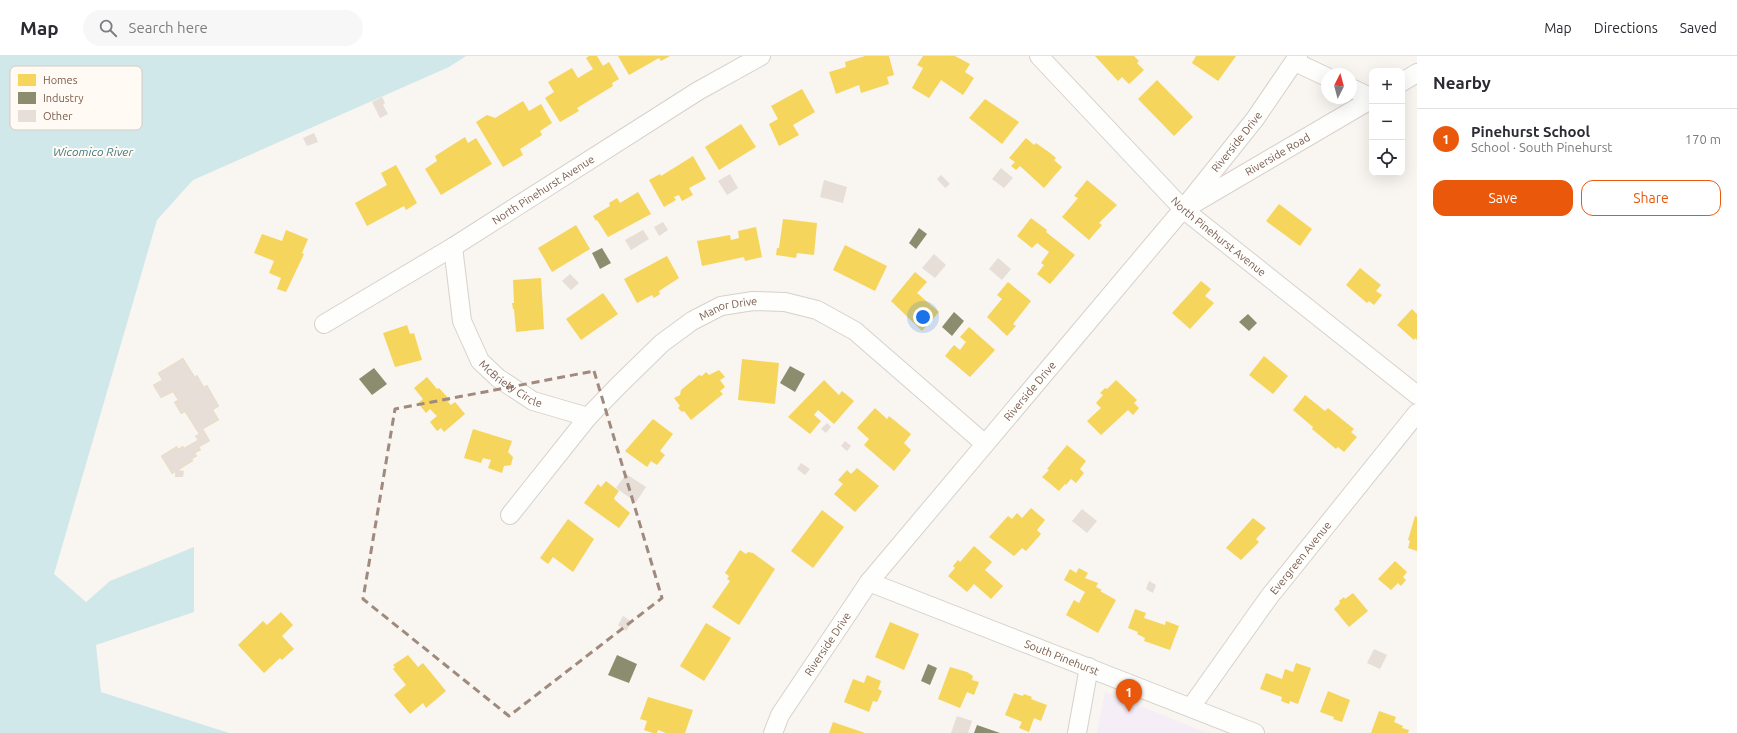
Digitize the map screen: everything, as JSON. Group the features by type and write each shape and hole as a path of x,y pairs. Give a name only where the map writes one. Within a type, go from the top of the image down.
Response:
{"street":[{"name":"North Pinehurst Avenue","path":"324,324 453,247 698,91 761,56"},
{"name":"North Pinehurst Avenue","path":"1039,56 1183,209 1417,395"},
{"name":"Riverside Drive","path":"773,733 780,715 869,582 1183,209 1255,119 1296,59"},
{"path":"1296,59 1321,74"},
{"path":"1405,80 1417,74"},
{"path":"1357,91 1369,97"},
{"name":"Riverside Road","path":"1183,209 1369,101"},
{"name":"McBriety Circle","path":"453,247 462,321 480,361 498,378 533,401 588,417"},
{"name":"Manor Drive","path":"510,514 588,417 662,343 692,320 721,306 753,301 785,302 817,310 855,331 985,444"},
{"name":"Evergreen Avenue","path":"1191,707 1268,597 1417,413"},
{"name":"South Pinehurst","path":"869,582 1255,733"},
{"path":"1077,733 1089,667"}],"highlighted area":[{"path":"594,371 662,598 509,716 363,599 395,409"}],"shaded area":[{"path":"1105,692 1208,733 1097,733"}],"water":[{"name":"Wicomico River","path":"0,56 466,56 449,67 193,180 157,220 54,574 86,602 110,581 194,547 194,612 96,645 101,692 229,733 0,733"}],"building: Homes":[{"path":"589,56 597,56 603,66 609,62 619,79 612,83 613,86 577,108 579,111 560,122 545,98 554,92 548,82 572,68 578,78 593,69 586,58"},
{"path":"618,56 670,56 661,61 659,58 629,75"},
{"path":"865,56 889,56 894,75 887,77 889,84 861,93 859,85 836,94 829,72 846,67 845,62"},
{"path":"923,56 955,56 970,64 965,72 974,78 963,95 941,80 929,98 912,88 923,68 917,65"},
{"path":"1095,56 1134,56 1139,61 1137,63 1144,70 1129,84 1122,77 1118,81"},
{"path":"1196,56 1236,56 1218,81 1192,63"},
{"path":"1157,80 1193,117 1174,136 1138,99"},
{"path":"802,89 815,112 793,125 799,135 779,146 769,124 778,119 771,106"},
{"path":"985,99 1019,122 1002,144 969,118"},
{"path":"523,101 529,111 541,104 552,123 540,131 542,135 520,149 523,155 503,167 476,122 487,115 495,118"},
{"path":"741,124 756,147 719,170 705,147"},
{"path":"465,137 468,143 476,138 492,164 441,195 425,169 437,161 435,156"},
{"path":"1026,138 1034,145 1036,143 1050,153 1056,158 1054,160 1062,167 1044,188 1020,166 1016,170 1011,166 1015,162 1009,158"},
{"path":"693,156 706,179 689,188 693,195 682,201 679,195 674,197 676,200 664,207 649,180 660,174 661,176"},
{"path":"396,165 417,203 406,210 404,206 367,226 355,203 387,185 381,173"},
{"path":"1087,180 1117,205 1099,223 1102,225 1089,240 1062,217 1078,198 1074,196"},
{"path":"638,192 651,214 608,237 593,216 610,206 609,203 617,198 620,203"},
{"path":"1279,204 1312,229 1300,246 1266,221"},
{"path":"1031,218 1075,255 1050,284 1037,274 1044,265 1041,263 1049,252 1037,243 1032,248 1017,236"},
{"path":"783,219 817,223 814,255 797,253 796,258 776,255 777,248 779,248"},
{"path":"576,225 590,249 552,272 538,248"},
{"path":"756,227 762,257 745,261 744,257 702,266 697,241 730,235 731,240 739,238 738,231"},
{"path":"286,230 308,239 302,253 304,254 286,292 277,289 281,278 269,273 274,261 254,253 262,234 282,241"},
{"path":"845,245 887,266 875,291 833,270"},
{"path":"667,256 679,278 659,291 660,294 654,298 652,295 637,303 624,279"},
{"path":"1360,268 1381,285 1376,291 1382,295 1374,305 1369,301 1367,303 1346,285"},
{"path":"915,272 927,282 917,293 939,312 922,331 891,301"},
{"path":"541,278 544,329 516,332 512,303 514,303 513,280"},
{"path":"1201,281 1211,289 1205,296 1214,303 1190,329 1172,313"},
{"path":"1008,282 1031,301 1013,324 1016,326 1007,336 987,317 1002,299 997,295"},
{"path":"603,293 618,314 581,340 566,319"},
{"path":"1412,309 1417,314 1417,340 1415,338 1414,340 1397,325"},
{"path":"407,325 410,334 414,333 422,360 395,367 383,333"},
{"path":"969,327 995,350 970,377 945,356 954,345 960,350 966,342 960,337"},
{"path":"1264,356 1288,376 1273,394 1249,375"},
{"path":"183,358 195,377 197,375 204,387 207,385 219,406 213,410 219,420 203,429 210,441 199,447 201,450 195,453 197,456 192,459 193,461 172,474 161,456 177,446 178,449 183,446 184,448 198,440 195,436 199,434 185,412 181,414 174,402 178,400 173,392 161,398 153,385 162,380 158,373"},
{"path":"742,359 779,363 775,404 738,400"},
{"path":"719,370 725,377 720,380 725,387 720,391 723,394 691,420 684,411 682,412 678,408 680,406 674,398 680,395 681,390 699,375 702,376 706,372 709,375"},
{"path":"427,377 437,389 439,388 450,400 448,402 451,405 455,402 465,414 444,432 441,428 437,431 430,422 437,416 430,409 426,413 418,403 423,399 414,388"},
{"path":"824,380 839,395 842,391 854,401 834,424 818,410 814,415 821,421 810,434 788,417"},
{"path":"1116,380 1137,400 1134,403 1139,408 1133,415 1128,410 1101,435 1087,421 1101,408 1096,403 1103,395 1100,393 1105,388 1107,389"},
{"path":"1305,395 1325,411 1328,408 1354,429 1351,432 1357,437 1344,452 1338,447 1336,449 1312,429 1313,427 1293,410"},
{"path":"875,408 887,419 889,416 911,434 904,443 911,450 894,471 864,445 869,439 857,428"},
{"path":"653,419 673,434 660,451 665,455 657,465 651,461 647,467 625,451"},
{"path":"473,429 512,441 508,452 513,457 511,465 504,466 502,473 488,468 491,460 483,458 481,463 464,458"},
{"path":"1067,445 1086,461 1080,469 1084,473 1076,483 1071,479 1059,491 1042,477 1049,470 1047,469"},
{"path":"857,468 879,486 855,512 834,494 843,484 838,480 847,470 851,474"},
{"path":"606,481 619,491 614,498 615,500 630,513 619,528 584,503 598,484 601,487"},
{"path":"1031,508 1045,520 1037,530 1041,534 1026,551 1022,548 1014,556 989,537 1008,516 1012,519 1017,513 1022,518"},
{"path":"822,510 844,527 813,568 791,551"},
{"path":"1415,516 1417,517 1417,551 1408,548 1410,541 1408,540"},
{"path":"1253,518 1266,528 1256,539 1259,542 1241,560 1226,548"},
{"path":"568,519 594,539 573,572 553,557 548,564 540,558"},
{"path":"974,546 992,562 985,570 1003,586 991,599 974,584 967,592 948,576 955,568 953,566 958,560 960,562"},
{"path":"740,550 746,554 748,552 753,553 775,569 739,625 712,607 730,581 727,579 729,576 725,573"},
{"path":"1395,561 1407,572 1403,577 1406,580 1401,586 1398,583 1391,590 1378,579"},
{"path":"1079,568 1088,573 1085,578 1098,583 1096,587 1102,590 1100,591 1116,600 1098,633 1066,615 1074,600 1079,603 1085,592 1064,580 1070,569 1076,573"},
{"path":"1353,593 1368,611 1349,627 1334,609 1340,603 1339,601 1344,597 1345,599"},
{"path":"1135,609 1146,613 1144,618 1165,625 1166,621 1179,626 1170,650 1144,641 1145,638 1137,634 1138,632 1128,628"},
{"path":"281,612 293,625 282,636 294,649 282,660 280,658 264,673 238,645 263,621 267,625"},
{"path":"890,622 919,634 904,670 875,657"},
{"path":"706,623 731,638 704,681 680,666"},
{"path":"408,655 418,667 423,663 446,691 426,708 423,703 410,714 394,695 406,685 393,669 395,667 393,665"},
{"path":"1296,663 1311,668 1298,704 1290,701 1289,704 1281,701 1282,697 1260,689 1266,673 1282,679 1285,669 1293,672"},
{"path":"950,667 967,672 973,676 972,680 979,682 974,695 967,692 960,708 938,699"},
{"path":"867,675 881,681 878,689 882,691 877,702 873,701 869,712 844,702 853,679 864,683"},
{"path":"1328,691 1350,700 1342,722 1333,719 1334,717 1320,712"},
{"path":"1014,693 1023,696 1024,694 1032,697 1031,699 1047,705 1041,721 1034,718 1029,732 1019,728 1022,722 1005,715"},
{"path":"648,697 693,710 685,733 666,733 658,730 657,733 653,733 644,730 647,721 640,719"},
{"path":"1379,711 1396,717 1394,722 1403,726 1402,728 1409,730 1408,733 1371,733"},
{"path":"833,722 865,733 829,733"}],"building: Industry":[{"path":"919,228 927,234 916,249 909,243"},
{"path":"602,248 611,263 600,269 592,253"},
{"path":"954,312 964,321 952,336 942,327"},
{"path":"1248,314 1257,323 1249,331 1239,322"},
{"path":"790,366 805,374 795,392 780,383"},
{"path":"374,368 387,384 372,395 359,379"},
{"path":"617,655 637,664 629,683 608,675"},
{"path":"928,664 937,668 930,685 921,681"},
{"path":"977,725 1000,733 974,733"}],"building: Other":[{"path":"382,97 385,103 383,105 388,114 380,118 372,102"},
{"path":"314,133 318,142 307,146 303,138"},
{"path":"1001,168 1013,178 1004,188 992,179"},
{"path":"730,174 738,188 727,195 718,181"},
{"path":"941,175 950,184 945,188 937,179"},
{"path":"824,180 847,187 843,203 820,197"},
{"path":"663,222 668,230 659,236 654,227"},
{"path":"643,230 649,239 631,250 625,240"},
{"path":"934,254 946,265 935,278 922,268"},
{"path":"998,258 1011,269 1002,280 989,269"},
{"path":"570,274 579,283 571,290 562,281"},
{"path":"183,358 195,377 197,375 204,387 207,385 219,406 213,410 219,420 203,429 210,441 199,447 201,450 195,453 197,456 192,459 193,461 178,470 184,471 183,477 175,477 175,472 172,474 161,456 177,446 178,449 183,446 184,448 198,440 195,436 199,434 185,412 181,414 174,402 178,400 173,392 161,398 153,385 162,380 158,373"},
{"path":"827,423 831,427 826,433 821,429"},
{"path":"845,441 851,446 847,451 841,446"},
{"path":"801,463 810,469 805,475 797,469"},
{"path":"626,474 646,487 636,502 616,488"},
{"path":"1082,509 1097,521 1087,533 1072,521"},
{"path":"1149,581 1156,585 1153,593 1146,589"},
{"path":"623,616 632,622 626,631 618,625"},
{"path":"1374,649 1387,655 1380,669 1367,663"},
{"path":"957,716 972,721 968,733 951,733"}],"place":[{"name":"Pinehurst School","path":"1129,712"}]}
